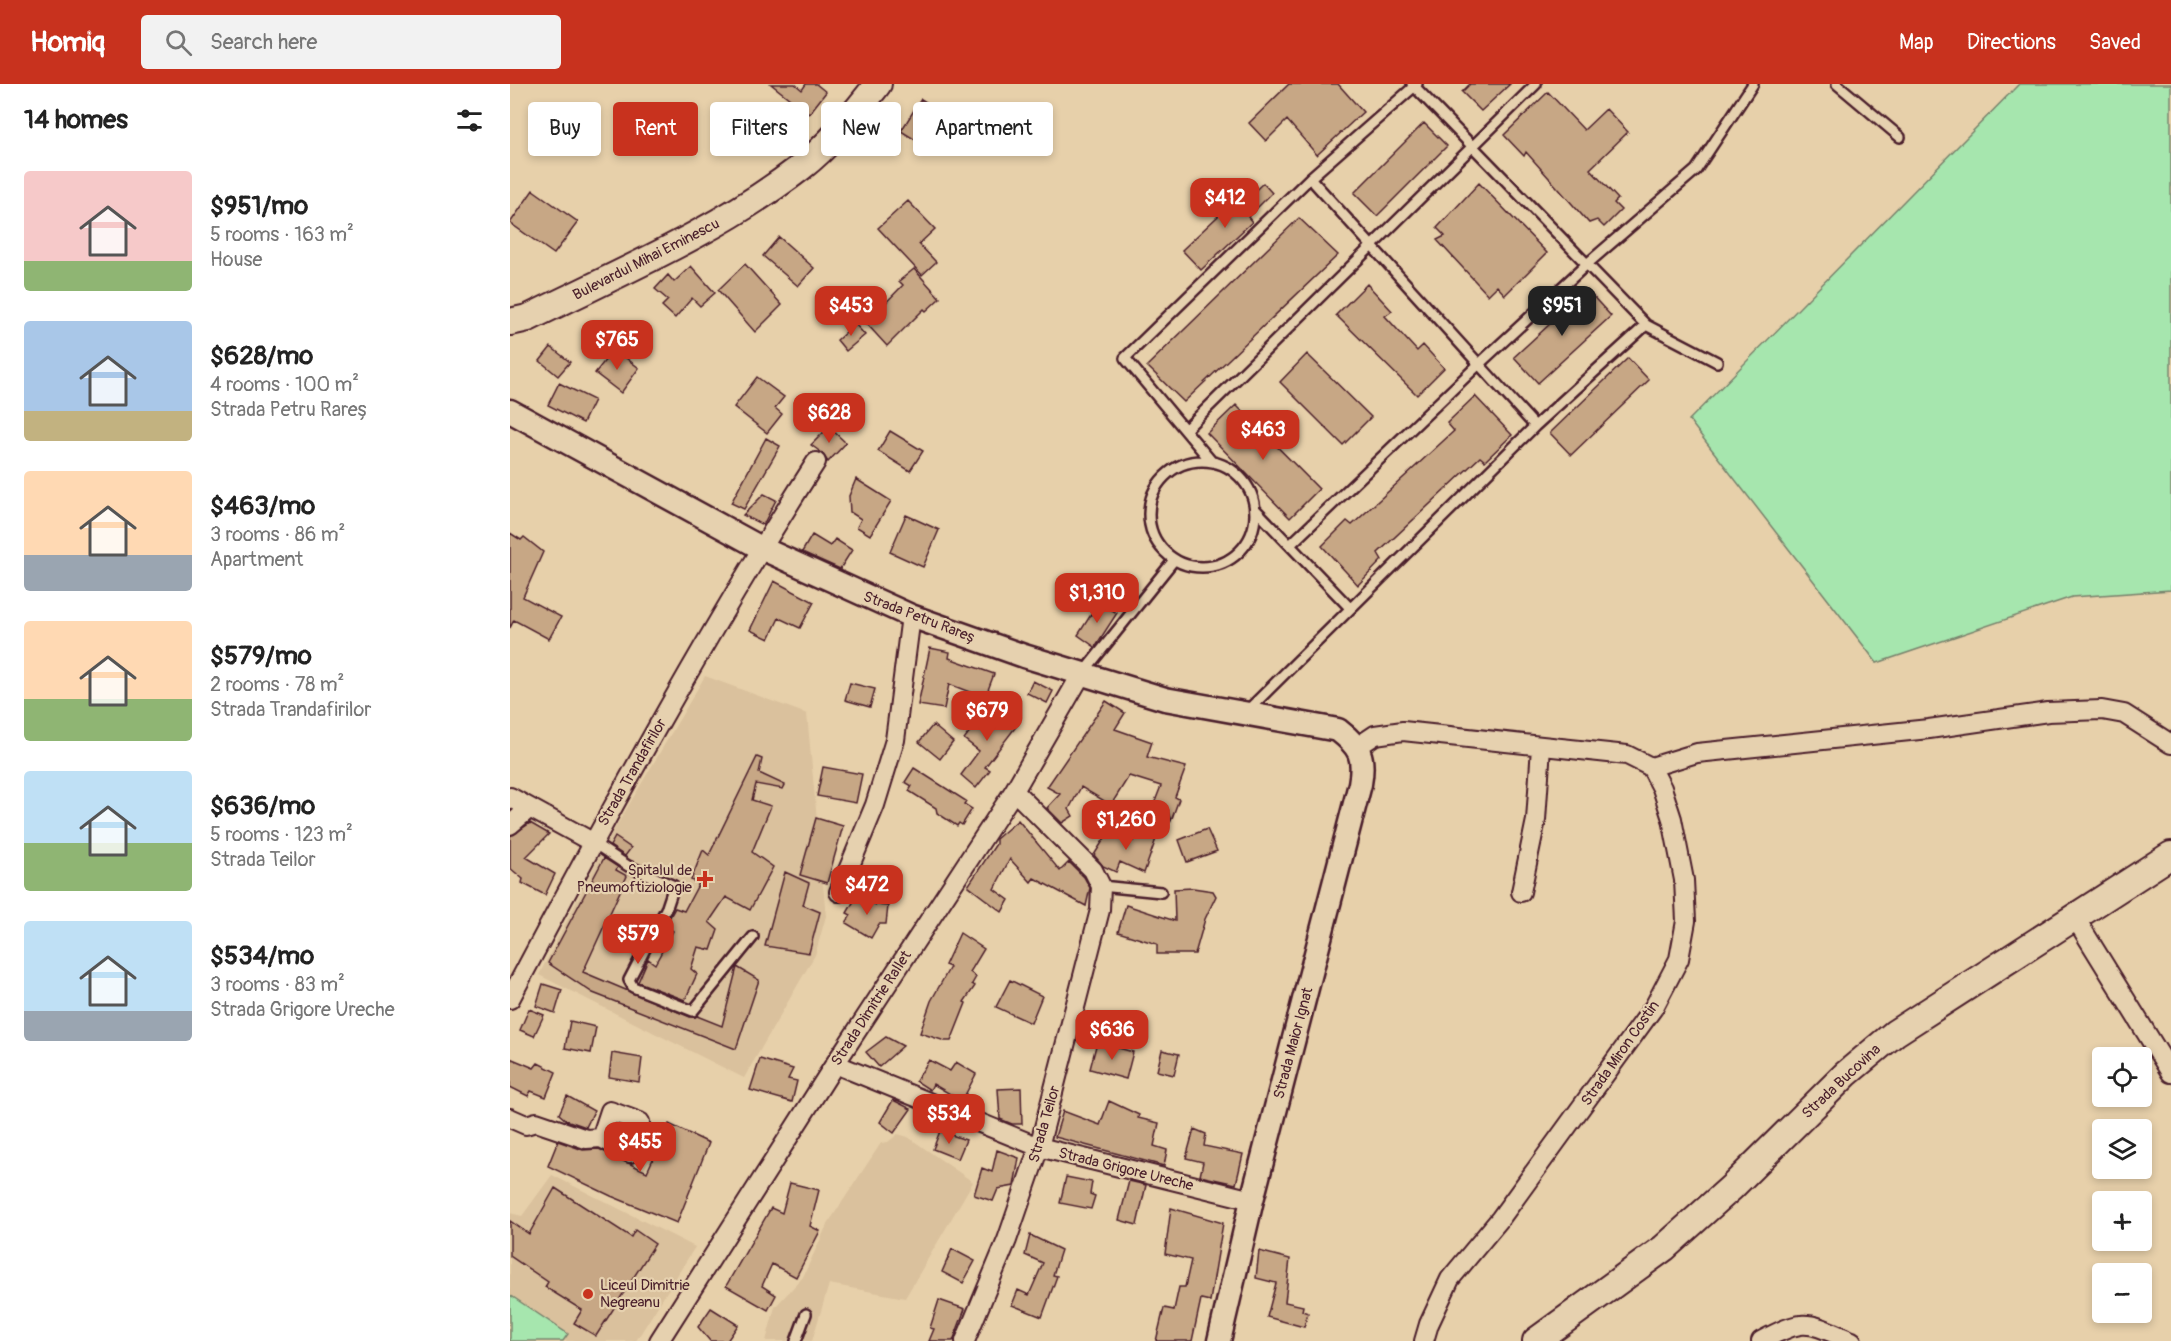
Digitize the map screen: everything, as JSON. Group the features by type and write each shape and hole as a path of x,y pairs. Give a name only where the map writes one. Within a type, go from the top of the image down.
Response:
{"main road":[{"name":"Bulevardul Mihai Eminescu","path":"519,320 716,225 802,167 853,116 878,84"},
{"path":"510,341 519,320"},
{"name":"Strada Bucovina","path":"1536,1341 1664,1248 1731,1187 1846,1074 1895,1033 2171,855"}],"street":[{"path":"510,393 518,415"},
{"name":"Strada Petru Rareș","path":"518,415 761,548 911,616 1081,675 1165,699 1338,730 1357,747"},
{"name":"Strada Trandafirilor","path":"510,999 592,842 761,548 816,462"},
{"path":"839,892 875,806 896,741 911,616"},
{"name":"Strada Dimitrie Rallet","path":"659,1341 835,1064 1014,791 1081,675"},
{"path":"1357,747 1375,735 1403,731 1628,755 1651,767 1697,753 1929,729 2048,712 2102,710 2124,714 2171,744"},
{"name":"Strada Maior Ignat","path":"1219,1341 1252,1200 1360,784 1364,764 1357,747"},
{"path":"1521,892 1536,820 1541,747"},
{"name":"Strada Miron Costin","path":"1424,1341 1429,1324 1450,1279 1500,1219 1654,1007 1679,959 1686,921 1684,880 1672,819 1662,788 1651,767"},
{"path":"1014,791 1093,870 1101,886"},
{"path":"510,797 592,842"},
{"path":"510,825 530,808"},
{"name":"Strada Teilor","path":"965,1341 1007,1240 1039,1147 1100,910 1101,886"},
{"path":"2074,916 2169,1069"},
{"name":"Strada Grigore Ureche","path":"835,1064 1039,1147 1252,1200"},
{"path":"510,1118 526,1125 536,1122 586,1139 602,1138"},
{"path":"1761,1341 1787,1327 1811,1323 1852,1341"}],"lane":[{"path":"1185,430 1371,244 1536,84"},
{"path":"1290,545 1587,264 1695,170 1753,84"},
{"path":"1837,84 1900,137"},
{"path":"1211,461 1125,358 1310,178 1414,85 1470,147 1646,325 1717,362"},
{"path":"1310,178 1535,426"},
{"path":"1244,713 1535,426 1646,325"},
{"path":"1195,461 1211,461 1228,467 1242,478 1252,493 1256,510 1254,527 1248,543 1230,560 1206,568 1189,566 1174,560 1161,549 1153,535 1149,519 1150,503 1156,488 1166,475 1179,465 1195,461"},
{"path":"1256,510 1350,608"},
{"path":"1081,675 1174,560"},
{"path":"592,842 628,866 674,886 667,907 629,980 633,987 693,1011 753,937"},
{"path":"1101,886 1161,892"},
{"path":"796,1341 806,1314"}],"shaded area":[{"name":"Spitalul de Pneumoftiziologie","path":"705,676 807,714 826,916 815,955 744,1078 539,975 607,842"},
{"path":"898,1134 908,1137 973,1182 905,1298 829,1284 812,1341 766,1341 775,1307 803,1277 827,1225 881,1143 888,1142"},
{"name":"Liceul Dimitrie Negreanu","path":"552,1175 695,1247 636,1341 510,1341 510,1213 522,1216"}],"green space":[{"path":"2019,84 2171,84 2171,590 2072,597 1877,663 1689,420"},
{"path":"510,1295 568,1334 563,1341 510,1341"}],"building":[{"path":"771,84 795,84 802,90 806,84 816,84 826,92 809,114 809,102 794,102"},
{"path":"1289,84 1338,84 1363,112 1317,155 1287,120 1266,141 1249,123"},
{"path":"1470,84 1510,84 1481,111 1462,92"},
{"path":"1548,92 1584,130 1606,109 1628,132 1590,169 1618,199 1614,203 1621,210 1604,227 1597,220 1589,223 1526,152 1524,156 1504,135"},
{"path":"913,112 913,138 901,131"},
{"path":"1424,123 1447,146 1377,216 1354,193"},
{"path":"1263,183 1272,193 1248,217 1252,222 1201,270 1182,250 1233,202 1238,207"},
{"path":"1479,183 1547,253 1505,295 1497,286 1488,295 1437,240 1445,236 1437,228"},
{"path":"533,190 578,222 554,254 510,223"},
{"path":"908,201 935,229 919,244 936,262 922,275 878,228"},
{"path":"1299,218 1338,255 1184,402 1147,366"},
{"path":"779,237 814,268 798,286 763,256"},
{"path":"745,264 782,305 755,332 718,290"},
{"path":"691,266 715,293 700,306 692,298 675,318 662,306 668,300 655,289 668,275 674,282"},
{"path":"914,269 940,298 926,311 924,309 887,346 866,323 903,285 899,281"},
{"path":"1367,284 1392,311 1385,316 1417,351 1423,345 1444,368 1417,395 1336,315"},
{"path":"1587,290 1611,316 1538,383 1514,357"},
{"path":"855,324 865,335 846,351 837,340"},
{"path":"551,347 570,362 558,376 540,361"},
{"path":"614,349 639,368 621,393 595,373"},
{"path":"1307,354 1371,417 1343,445 1280,382"},
{"path":"1628,358 1649,380 1571,455 1550,433"},
{"path":"757,377 784,397 775,408 782,414 767,433 734,407"},
{"path":"559,383 594,400 583,423 548,405"},
{"path":"1475,396 1512,435 1485,461 1480,457 1378,553 1382,560 1358,585 1322,546 1347,521 1352,525 1454,431 1447,423"},
{"path":"1236,405 1319,489 1290,518 1207,433"},
{"path":"829,427 846,443 828,462 822,453 811,445"},
{"path":"890,431 923,451 910,471 878,451"},
{"path":"766,438 780,446 744,509 731,503"},
{"path":"856,479 891,501 870,535 857,527 861,519 850,512 849,496"},
{"path":"764,494 776,500 763,525 743,515"},
{"path":"906,515 939,530 923,567 890,552"},
{"path":"510,533 521,540 524,537 543,552 523,597 561,617 549,639 514,620 510,628"},
{"path":"812,535 830,546 835,539 852,550 840,569 802,552"},
{"path":"774,581 814,602 800,628 779,618 769,639 750,630"},
{"path":"1099,602 1117,613 1095,647 1078,635"},
{"path":"930,648 950,652 949,658 994,674 985,698 949,684 944,709 918,705"},
{"path":"1033,681 1053,691 1047,703 1027,693"},
{"path":"850,683 875,689 870,707 845,700"},
{"path":"1106,701 1125,713 1115,729 1152,742 1147,757 1186,767 1175,797 1179,799 1171,821 1167,809 1154,804 1161,786 1129,776 1111,805 1081,787 1069,809 1073,816 1062,823 1047,808 1060,794 1047,787"},
{"path":"990,705 1018,724 985,767 990,770 976,788 961,775 979,751 964,739"},
{"path":"933,725 953,742 940,759 919,742"},
{"path":"757,757 762,759 759,773 785,785 783,789 756,784 752,800 771,806 752,852 773,867 750,910 726,897 709,922 718,930 711,950 698,947 691,969 697,974 685,1000 638,982 648,959 655,964 673,931 665,926 675,908 684,911 699,883 691,880 703,850 709,855"},
{"path":"823,767 862,774 856,803 817,796"},
{"path":"914,768 966,801 964,804 972,809 962,825 959,823 957,826 937,813 936,808 909,791 912,786 905,782"},
{"path":"816,818 843,826 827,883 800,875"},
{"path":"1018,820 1060,871 1069,862 1084,877 1090,888 1086,906 1034,878 1031,882 1010,859 994,889 1009,900 1002,912 968,886 996,844 996,839"},
{"path":"530,823 549,834 526,857 555,874 545,895 522,883 523,879 510,868 510,836"},
{"path":"1207,829 1217,851 1187,862 1179,840"},
{"path":"1138,830 1157,836 1144,873 1120,862 1116,872 1103,866 1094,855 1106,836 1110,838 1114,831 1133,841"},
{"path":"615,837 631,848 625,856 610,846"},
{"path":"604,858 618,867 616,870 627,876 583,972 690,1017 697,1016 722,1026 737,967 759,980 736,1049 593,993 548,963"},
{"path":"785,872 809,883 803,905 820,912 809,953 765,946"},
{"path":"1193,888 1213,891 1216,896 1205,919 1195,954 1157,954 1157,944 1118,932 1126,905 1175,921 1174,889"},
{"path":"858,894 876,905 888,906 886,924 879,924 871,938 846,923 851,915 847,913"},
{"path":"960,933 984,949 970,972 976,977 972,984 975,986 964,1002 966,1003 951,1041 945,1041 920,1033 931,1001 950,967 945,965"},
{"path":"1010,980 1042,996 1031,1023 996,1007"},
{"path":"543,984 562,990 555,1013 536,1006"},
{"path":"529,1009 544,1015 534,1036 520,1030"},
{"path":"570,1021 596,1027 591,1053 565,1048"},
{"path":"886,1037 903,1046 879,1067 866,1052"},
{"path":"1097,1042 1133,1052 1126,1079 1090,1069"},
{"path":"1162,1050 1179,1054 1174,1075 1157,1071"},
{"path":"612,1053 642,1058 639,1082 609,1077"},
{"path":"510,1058 534,1068 538,1063 556,1072 546,1097 531,1091 528,1096 510,1087"},
{"path":"760,1059 793,1069 788,1079 797,1081 792,1102 750,1090"},
{"path":"929,1060 950,1071 956,1062 976,1074 962,1101 933,1084 930,1090 916,1081"},
{"path":"1021,1088 1022,1124 1012,1124 1000,1119 998,1089"},
{"path":"567,1096 594,1111 586,1127 566,1120 559,1114"},
{"path":"893,1100 911,1109 894,1133 880,1122"},
{"path":"1109,1101 1139,1115 1138,1118 1159,1123 1154,1146 1167,1150 1164,1166 1055,1137 1063,1111 1100,1125"},
{"path":"669,1124 709,1143 677,1223 611,1196 548,1166 558,1141 583,1150 599,1149 647,1172"},
{"path":"1194,1129 1206,1134 1204,1146 1243,1154 1236,1184 1200,1176 1203,1162 1186,1158"},
{"path":"940,1131 966,1140 958,1159 933,1149"},
{"path":"997,1150 1019,1158 1014,1186 998,1189 993,1201 974,1195 982,1168 992,1172"},
{"path":"1066,1177 1092,1182 1090,1194 1095,1196 1091,1209 1060,1203"},
{"path":"1129,1181 1146,1185 1137,1225 1119,1220"},
{"path":"790,1183 819,1190 810,1226 820,1231 796,1277 772,1264 762,1286 776,1295 768,1310 726,1286 771,1208 782,1213"},
{"path":"555,1188 631,1237 635,1230 655,1244 596,1336 574,1323 582,1310 545,1287 548,1282 510,1256 510,1221 529,1234"},
{"path":"1171,1208 1223,1223 1210,1301 1201,1299 1192,1341 1156,1341 1164,1308 1174,1310 1179,1287 1185,1287 1191,1260 1165,1254"},
{"path":"1030,1235 1061,1250 1053,1275 1057,1276 1042,1317 1012,1305 1018,1290 1029,1295 1043,1263 1025,1255"},
{"path":"952,1249 975,1261 963,1283 942,1272"},
{"path":"1259,1251 1290,1259 1285,1302 1303,1306 1302,1311 1308,1313 1304,1327 1267,1317 1276,1283 1256,1278"},
{"path":"939,1300 965,1309 953,1341 929,1341 934,1329 930,1328"},
{"path":"711,1308 738,1325 727,1341 710,1341 698,1327"}],"place":[{"name":"Spitalul de Pneumoftiziologie","path":"705,879"},
{"name":"Liceul Dimitrie Negreanu","path":"588,1294"}]}
